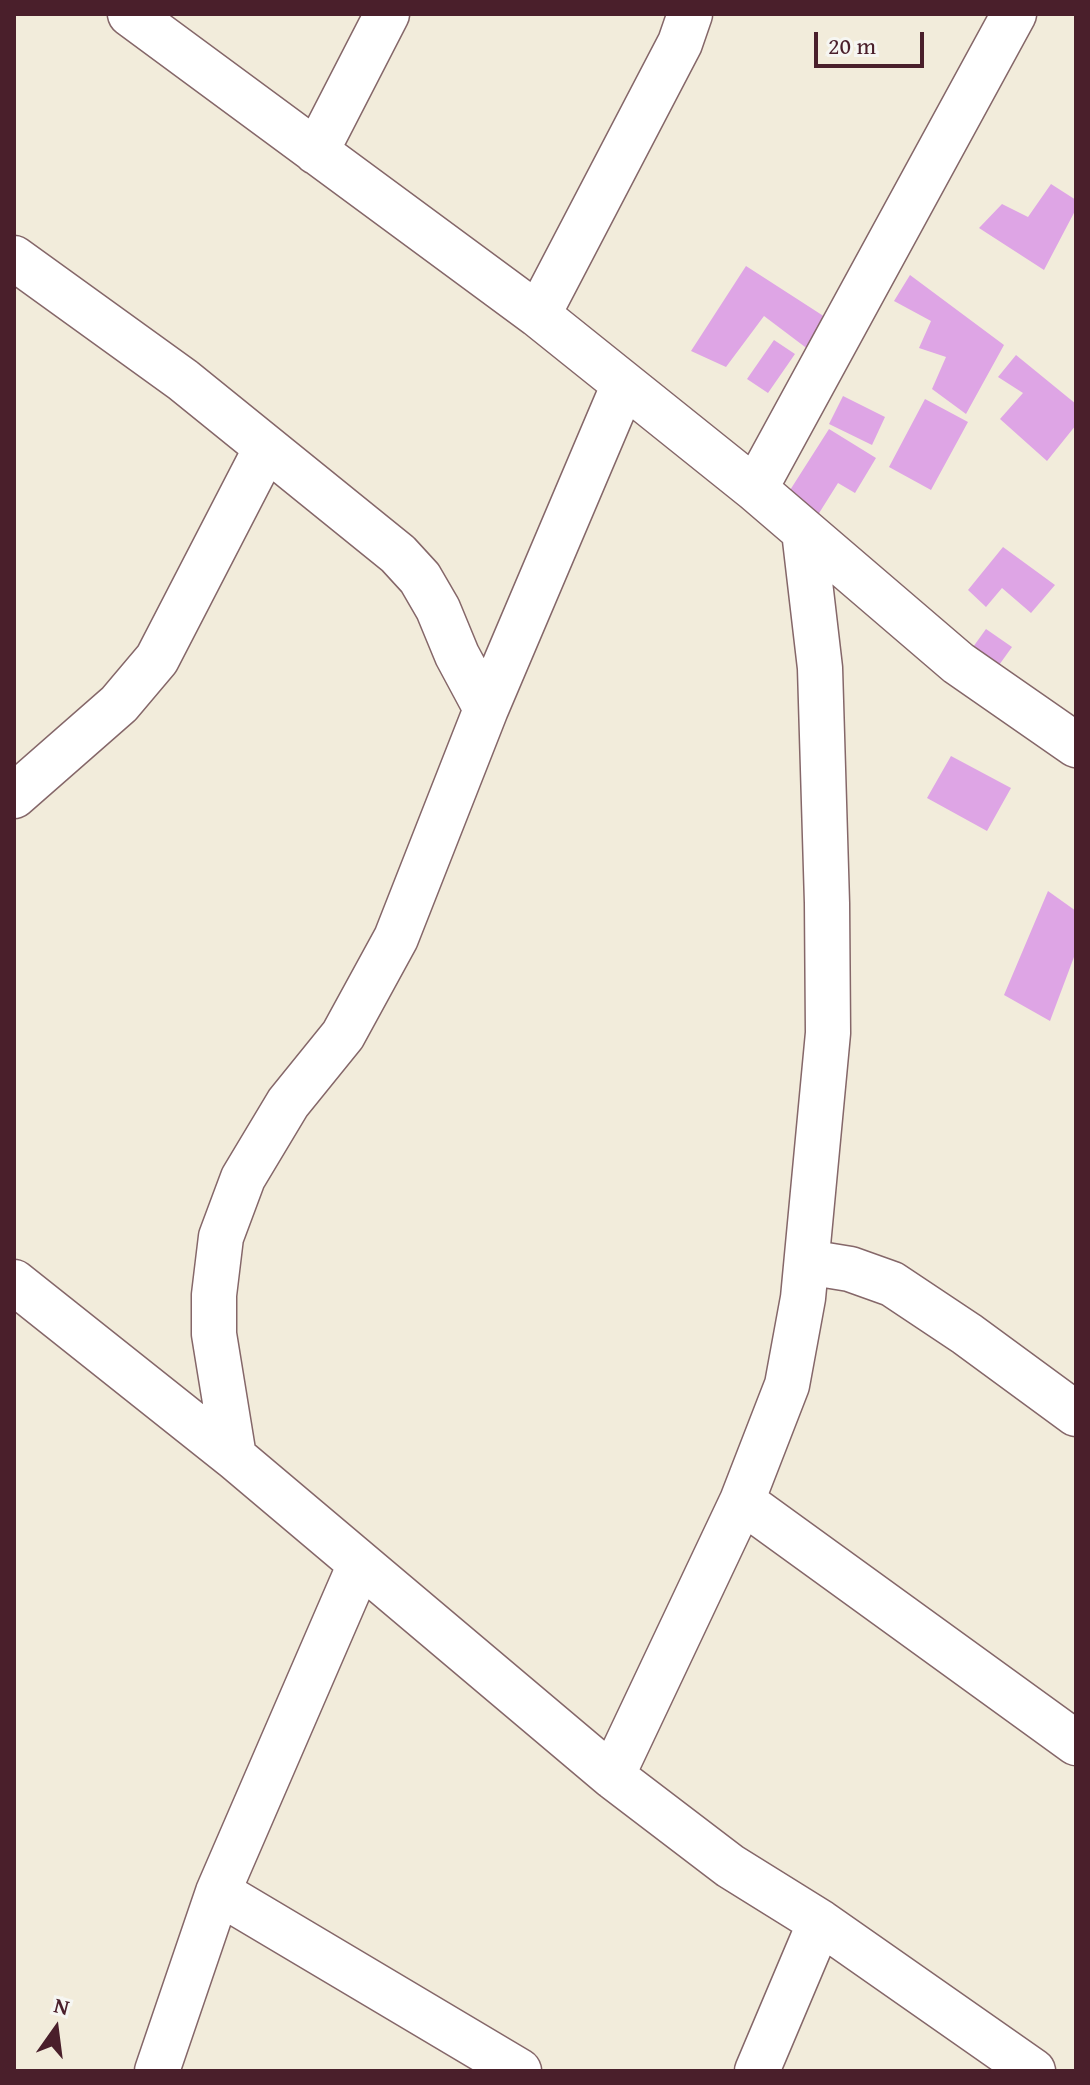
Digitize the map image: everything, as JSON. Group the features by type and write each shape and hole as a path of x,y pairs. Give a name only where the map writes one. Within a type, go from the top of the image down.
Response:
{"street":[{"path":"130,14 538,315 755,489 958,663 1076,745"},
{"path":"316,152 387,14"},
{"path":"538,315 680,43 690,14"},
{"path":"755,489 1014,14"},
{"path":"14,258 183,380 398,554 420,578 438,609 457,655 486,709"},
{"path":"234,1457 214,1334 214,1295 221,1237 243,1178 288,1103 343,1035 396,938 486,709 624,384"},
{"path":"14,796 119,704 157,659 266,448"},
{"path":"612,1776 742,1501 787,1385 803,1298 828,1018 820,668 804,531"},
{"path":"807,1262 850,1269 892,1284 967,1334 1076,1414"},
{"path":"14,1282 234,1457 612,1776 730,1866 820,1922 1033,2071"},
{"path":"742,1501 1076,1743"},
{"path":"157,2071 218,1892 360,1564"},
{"path":"218,1892 519,2071"},
{"path":"757,2071 820,1922"}],"building":[{"path":"1051,184 1076,200 1076,209 1044,270 979,228 1002,204 1028,217"},
{"path":"746,266 839,326 817,356 764,316 726,367 691,351"},
{"path":"910,275 1004,345 966,414 932,389 946,357 919,348 931,321 894,301"},
{"path":"774,340 795,354 768,393 747,379"},
{"path":"1016,355 1076,404 1076,425 1047,461 1000,419 1023,393 998,377"},
{"path":"843,396 885,417 872,445 829,424"},
{"path":"925,399 968,422 931,490 889,467"},
{"path":"829,429 876,458 855,493 838,483 816,518 785,498"},
{"path":"1003,547 1055,585 1031,613 1002,588 986,607 968,590"},
{"path":"986,629 1012,647 989,679 963,661"},
{"path":"951,756 1011,788 987,831 927,798"},
{"path":"1048,891 1076,911 1076,958 1050,1021 1004,995"}]}
